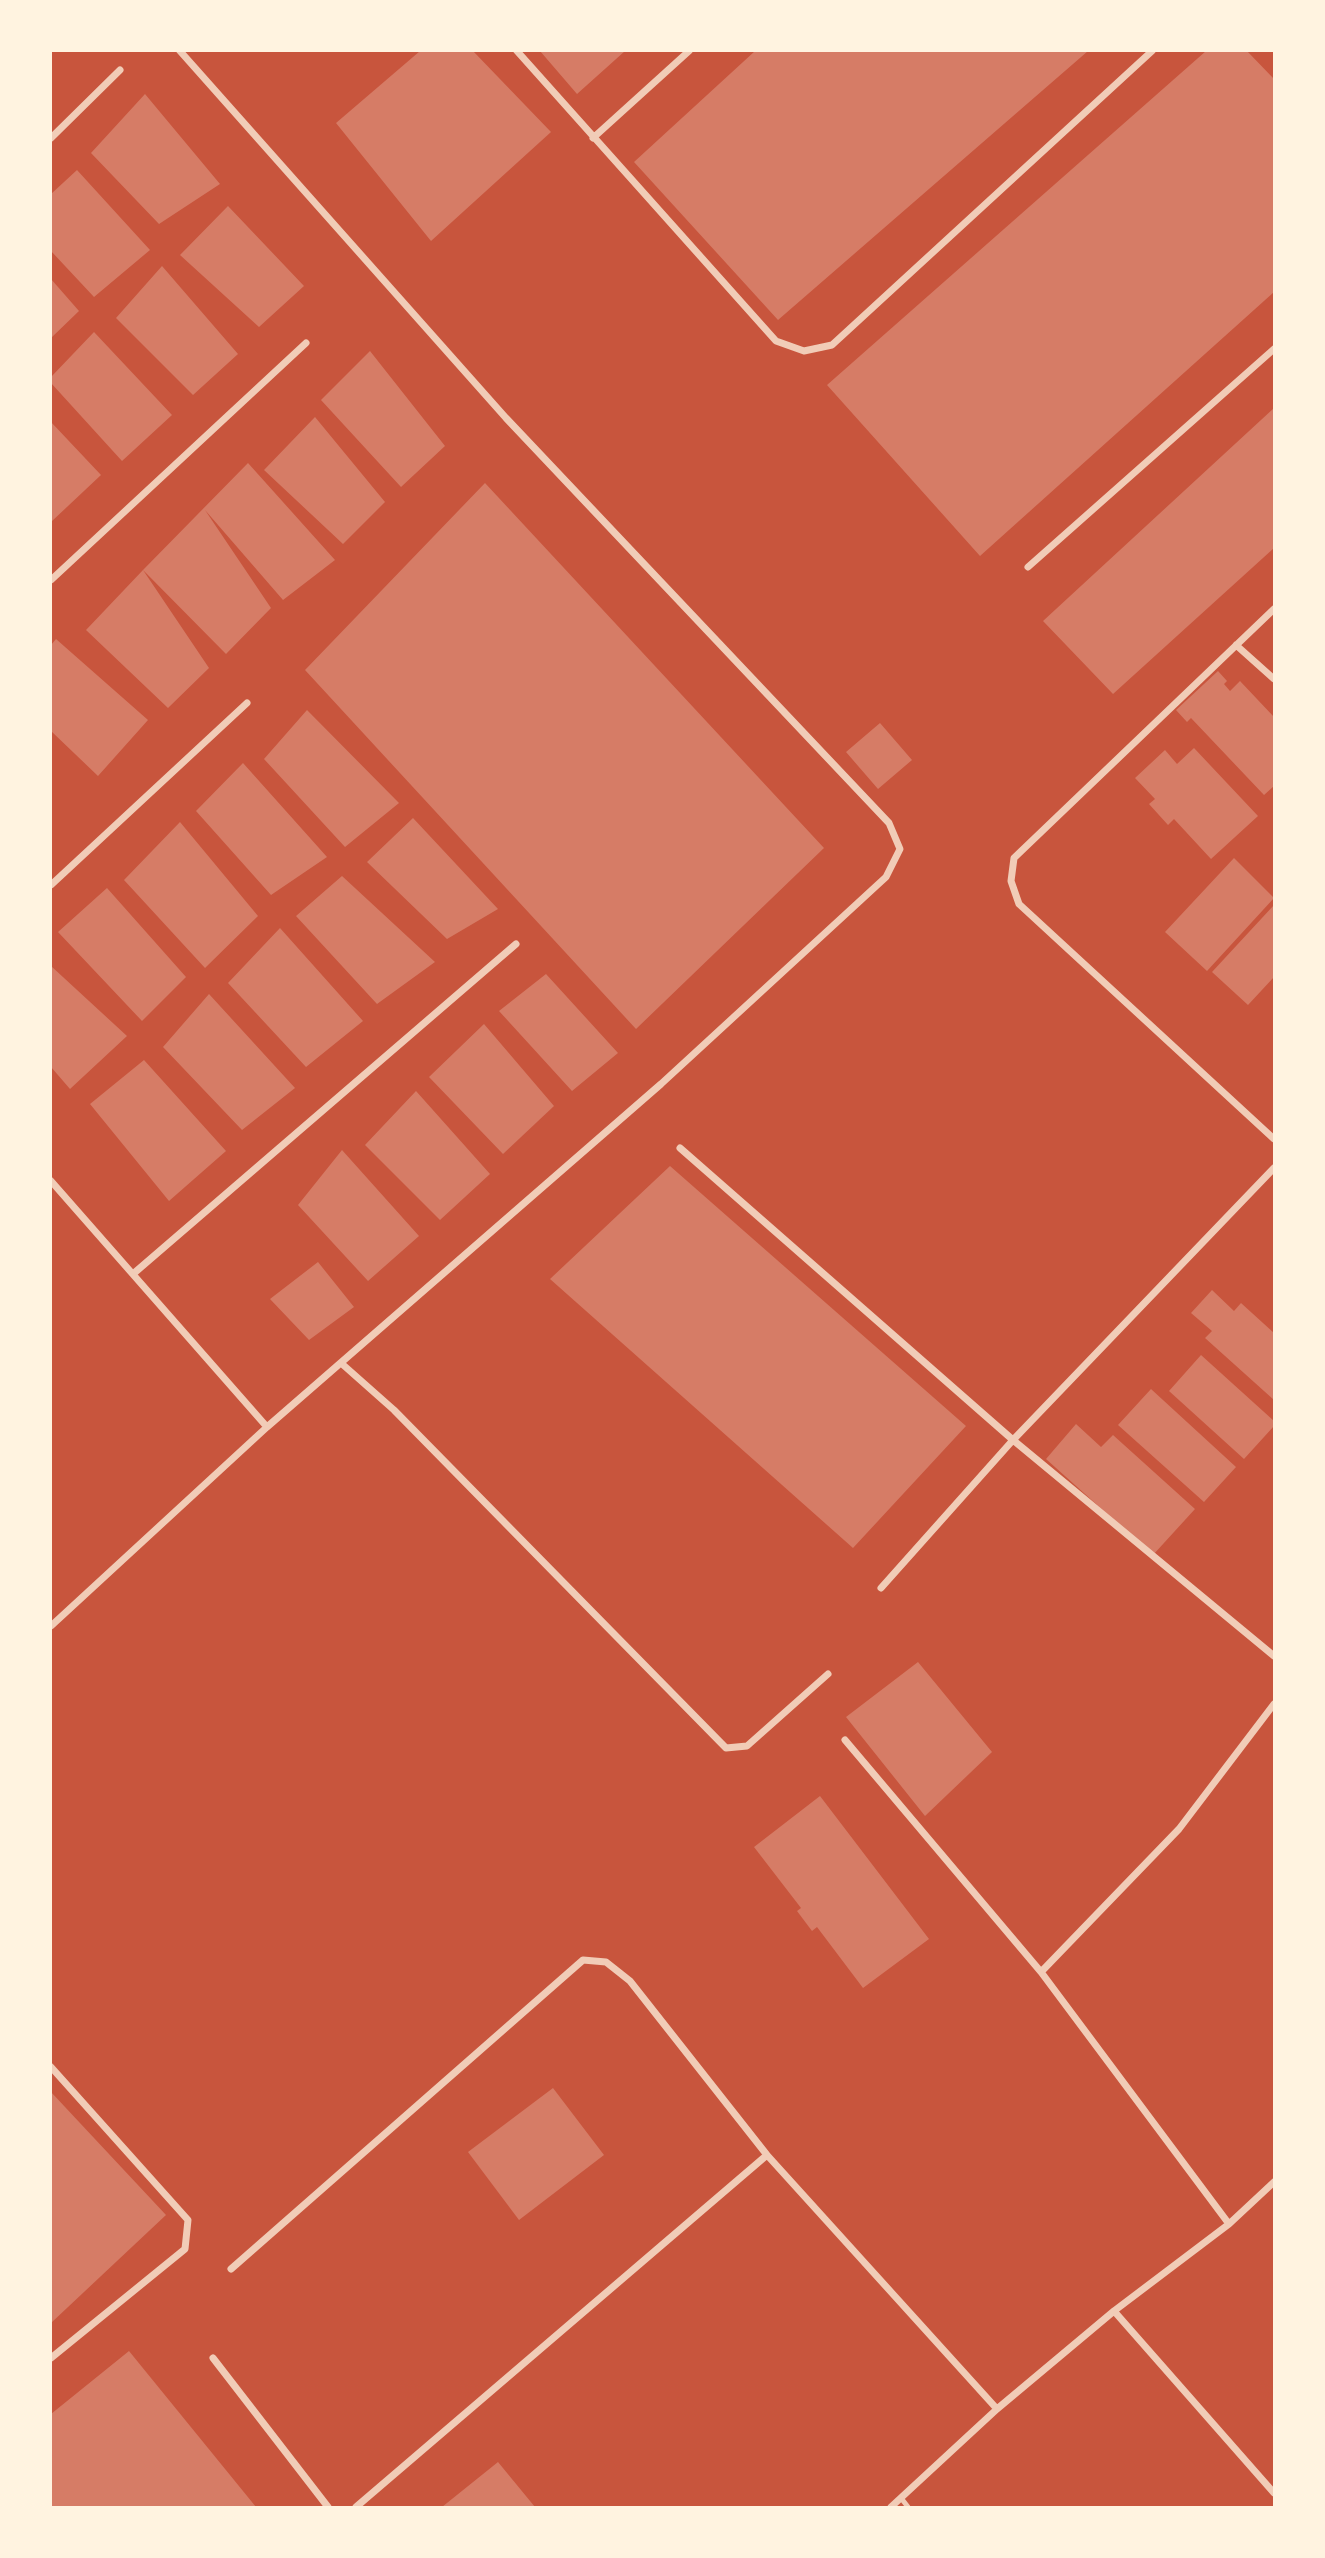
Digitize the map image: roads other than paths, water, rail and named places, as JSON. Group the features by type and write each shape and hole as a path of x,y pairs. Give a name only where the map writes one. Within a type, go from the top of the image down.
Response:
{"street":[{"path":"51,1626 267,1426 671,1075 886,877 900,849 890,823 506,418 180,51"},
{"path":"517,51 776,341 804,351 832,345 1152,51"},
{"path":"593,138 689,51"},
{"path":"51,138 120,70"},
{"path":"51,580 306,343"},
{"path":"1028,567 1274,349"},
{"path":"1274,609 1014,858 1011,881 1019,904 1274,1139"},
{"path":"1236,645 1274,678"},
{"path":"51,885 247,703"},
{"path":"133,1274 516,944"},
{"path":"680,1148 1013,1440 1274,1656"},
{"path":"881,1588 1013,1440 1274,1168"},
{"path":"51,1181 267,1426"},
{"path":"341,1363 404,1420 726,1748 747,1746 828,1674"},
{"path":"1041,1972 1180,1829 1274,1704"},
{"path":"845,1740 1041,1972 1229,2224"},
{"path":"231,2269 583,1960 606,1962 630,1981 767,2155 997,2409"},
{"path":"51,2067 188,2220 185,2249 51,2358"},
{"path":"356,2507 767,2155"},
{"path":"891,2507 997,2409 1114,2311 1229,2224 1274,2182"},
{"path":"1114,2311 1274,2493"},
{"path":"213,2358 328,2507"}],"lane":[{"path":"901,2498 908,2507"}]}
